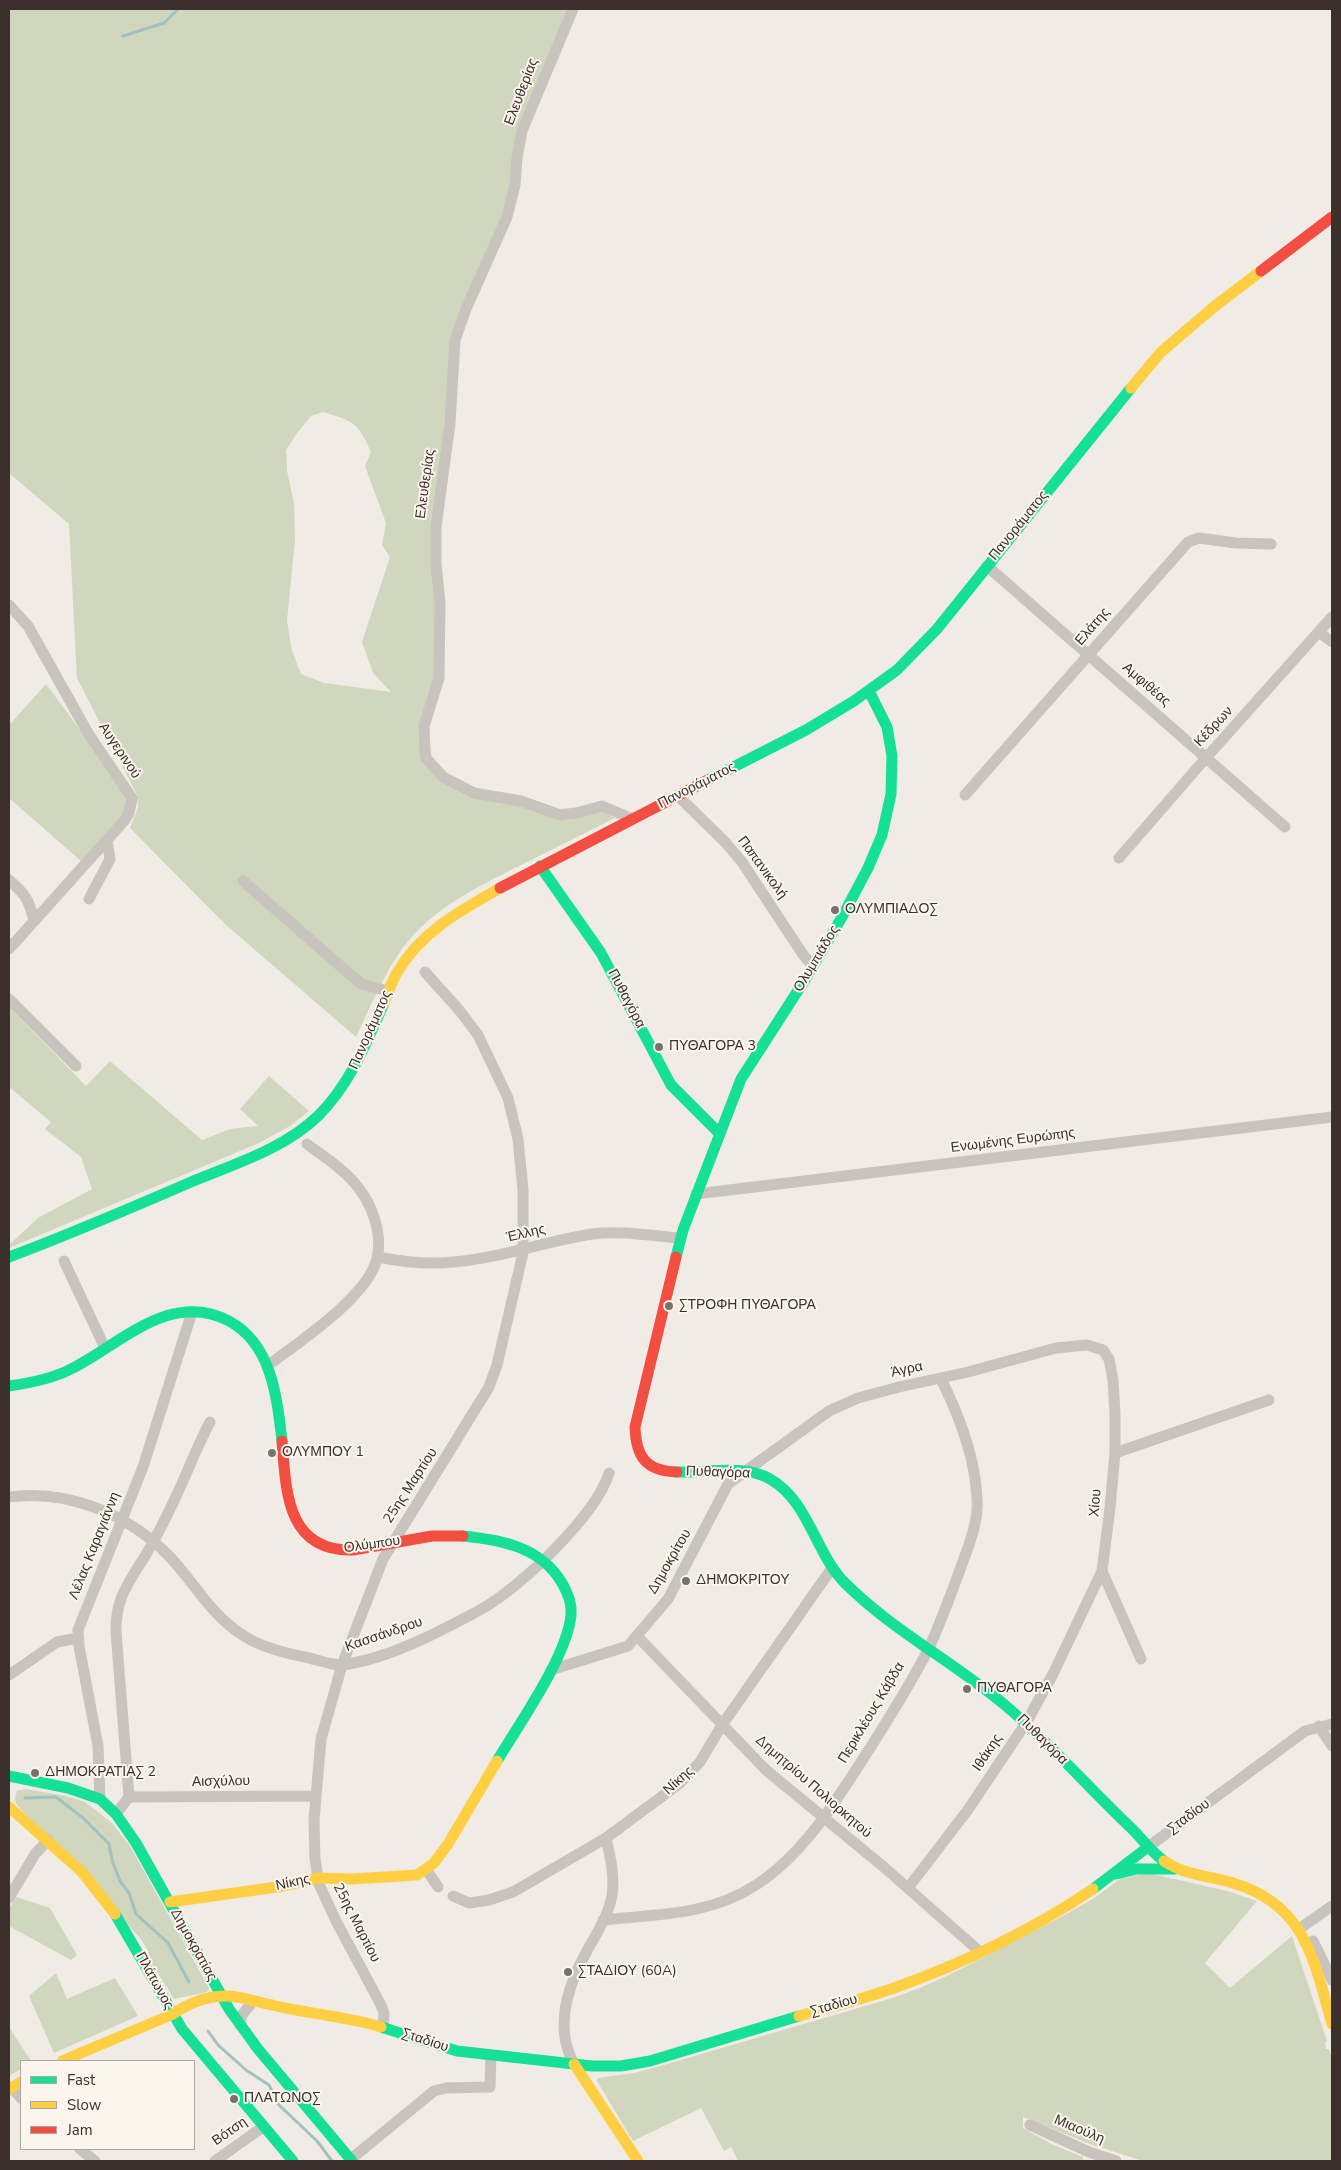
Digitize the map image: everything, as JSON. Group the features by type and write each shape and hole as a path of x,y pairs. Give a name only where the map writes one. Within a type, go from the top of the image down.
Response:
{"street":[{"name":"Ελευθερίας","path":"573,9 522,131 515,185 507,217 466,309 455,340 450,423 436,527 436,564 440,603 439,678 424,726 424,750 426,758 443,777 474,793 521,801 560,815 602,806 633,819"},
{"name":"Πανοράματος","path":"9,1257 60,1238 251,1157 300,1131 324,1110 346,1083 361,1055 388,991 408,955 436,927 476,900 806,730 869,691 918,650 1161,352 1215,306 1332,216"},
{"name":"Ελάτης","path":"965,795 1192,540 1198,538 1236,543 1271,544"},
{"name":"Αμφιθέας","path":"987,566 1285,827"},
{"name":"Αυγερινού","path":"9,605 28,626 88,733 132,798 129,813 9,949"},
{"name":"Κέδρων","path":"1119,858 1332,617"},
{"path":"1319,632 1332,642"},
{"name":"Ολυμπιάδος","path":"719,1133 741,1079 849,906 872,860 890,805 893,779 890,740 884,720 869,691"},
{"name":"Παπανικολή","path":"678,796 718,835 742,862 804,956 813,966"},
{"path":"88,899 110,859 107,840"},
{"name":"Πυθαγόρα","path":"540,866 601,953 671,1085 719,1133 680,1238 639,1407 635,1427 638,1449 647,1464 658,1470 742,1473 766,1477 788,1493 801,1512 832,1568 845,1583 869,1604 996,1697 1026,1723 1148,1847 1175,1869 1259,1892 1280,1905 1301,1927 1332,2024"},
{"path":"9,880 23,892 30,902 34,921"},
{"path":"243,881 361,984 388,991"},
{"name":"25ης Μαρτίου","path":"383,2028 384,2014 381,2005 328,1905 318,1878 314,1829 315,1796 321,1739 342,1664 378,1570 393,1542 464,1431 489,1388 497,1365 524,1248 521,1162 516,1127 508,1098 473,1028 452,1001 425,972"},
{"path":"9,999 76,1066"},
{"name":"Ενωμένης Ευρώπης","path":"696,1194 1332,1117"},
{"path":"267,1366 330,1318 349,1299 371,1272 378,1257 374,1215 357,1185 332,1162 307,1144"},
{"name":"Έλλης","path":"378,1257 404,1262 454,1262 503,1254 593,1234 633,1234 680,1238"},
{"path":"64,1261 105,1348"},
{"name":"Ολύμπου","path":"9,1386 57,1375 156,1318 192,1312 213,1314 234,1324 253,1342 267,1366 273,1388 290,1505 297,1525 317,1541 336,1549 351,1550 433,1535 466,1537 507,1544 543,1559 570,1597 568,1625 551,1670 448,1844 434,1863 421,1872"},
{"name":"Λέλας Καραγιάννη","path":"100,1799 98,1746 78,1638 81,1622 143,1467 192,1312"},
{"name":"Άγρα","path":"742,1473 829,1411 858,1398 899,1386 941,1379 1056,1348 1097,1347"},
{"name":"Χίου","path":"1097,1347 1103,1350 1108,1359 1113,1380 1115,1453 1107,1544 1102,1571"},
{"name":"Περικλέους Κάβδα","path":"603,1920 690,1912 720,1904 756,1885 788,1858 822,1818 838,1797 898,1703 928,1648 949,1601 971,1537 978,1498 964,1434 953,1403 941,1379"},
{"path":"1115,1453 1269,1400"},
{"path":"116,1814 129,1797 116,1616 126,1584 153,1542 210,1422"},
{"name":"Δημοκρίτου","path":"551,1670 628,1646 668,1599 708,1525 724,1490 730,1481 742,1473"},
{"name":"Κασσάνδρου","path":"9,1497 25,1495 63,1498 92,1505 122,1521 167,1554 216,1614 243,1636 293,1655 342,1664 376,1656 414,1643 483,1609 509,1591 582,1519 606,1483 609,1474"},
{"name":"Νίκης","path":"453,1896 469,1903 489,1900 513,1892 606,1838 680,1783 700,1762 722,1725 832,1568"},
{"path":"1102,1571 1142,1659"},
{"name":"Ιθάκης","path":"908,1888 967,1811 1026,1723 1053,1674 1102,1571"},
{"name":"Δημητρίου Πολιορκητού","path":"636,1636 766,1770 908,1888 979,1951"},
{"path":"9,1675 58,1642 78,1638"},
{"name":"Σταδίου","path":"64,2060 173,2014 189,2014 224,2001 245,1998 271,2005 340,2017 383,2028 447,2049 491,2056 599,2067 621,2066 666,2057 894,1988 930,1974 979,1951 1080,1897 1306,1731 1332,1724"},
{"path":"1319,1726 1332,1746"},
{"name":"Δημοκρατίας","path":"9,1776 68,1788 100,1799 116,1814 136,1843 224,2001 240,2025 351,2160"},
{"name":"Αισχύλου","path":"129,1797 315,1796"},
{"name":"Πλάτωνος","path":"9,1807 82,1872 109,1904 191,2042 294,2161"},
{"path":"606,1838 611,1864 611,1900 579,1967 566,2001 566,2042 574,2064 638,2161"},
{"path":"9,1898 36,1854 48,1840"},
{"path":"1108,1877 1127,1870 1147,1868 1175,1869"},
{"path":"421,1872 438,1887"},
{"name":"Νίκης","path":"170,1902 284,1886 318,1878 341,1879 421,1872"},
{"path":"1332,1906 1301,1927 1332,1980"},
{"name":"Σταδίου","path":"224,2001 250,2006 271,2005"},
{"path":"240,2025 241,2017 250,2006"},
{"path":"351,2160 434,2091 446,2088 490,2087 491,2056"},
{"path":"10,2088 20,2097"},
{"name":"Μιαούλη","path":"1030,2125 1089,2152 1116,2161"},
{"name":"Βότση","path":"215,2161 263,2127"},
{"path":"81,2150 95,2161"}],"green space":[{"path":"9,9 569,9 528,103 508,206 470,296 448,392 434,523 437,648 425,757 442,779 501,801 546,813 596,810 605,812 615,818 471,891 427,922 395,959 356,1037 226,925 130,828 138,808 137,795 77,678 69,524 9,473","holes":["323,412 353,424 362,434 371,452 365,466 386,523 382,545 390,557 362,642 373,673 391,692 324,683 301,674 292,651 287,621 295,539 294,503 287,471 286,450 311,416"]},
{"path":"46,684 132,800 130,812 81,861 9,798 9,722 11,723"},
{"path":"9,1007 86,1086 110,1061 202,1140 230,1129 258,1126 240,1109 269,1076 309,1111 290,1126 259,1143 9,1248 9,1245 38,1218 92,1189 81,1157 45,1129 51,1122 9,1087"},
{"path":"26,1789 66,1796 85,1802 112,1823 130,1846 209,1988 207,1992 174,1999 147,1956 149,1952 140,1938 16,1804 15,1797 17,1791"},
{"path":"1148,1873 1227,1891 1257,1901 1205,1963 1230,1988 1292,1936 1327,2041 1325,2042 1326,2049 1329,2049 1332,2059 1332,2161 1143,2161 1090,2144 1023,2117 1023,2128 1051,2144 1083,2157 1083,2161 738,2161 731,2147 724,2151 701,2108 633,2141 597,2081 598,2078 634,2073 657,2067 889,1999 920,1988 1048,1924 1093,1899 1120,1879"},
{"path":"16,1897 50,1908 77,1955 71,1960 9,1926 9,1909"},
{"path":"56,1973 67,1999 115,1978 138,2016 54,2053 29,1996"},
{"path":"9,2027 30,2060 20,2060 20,2070 9,2076"}],"waterway":[{"path":"123,36 164,23 178,9"},
{"path":"25,1798 56,1797 82,1817 109,1844 112,1860 120,1881 129,1893 136,1914 168,1943 189,1982"},
{"path":"208,2031 218,2045 246,2070 269,2085 279,2105 317,2141 332,2161"}],"traffic: fast":[{"path":"708,780 806,730 854,701 897,670 937,629 1131,388"},
{"path":"676,1257 683,1230 741,1079 806,978 842,917 868,868 882,835 891,794 892,756 887,727 869,691"},
{"path":"540,866 601,953 671,1085 719,1133"},
{"path":"9,1257 258,1155 305,1128 329,1104 348,1077 384,1003"},
{"path":"9,1386 41,1380 71,1369 127,1335 166,1316 186,1312 207,1313 229,1321 255,1343 270,1374 278,1407 282,1441"},
{"path":"677,1472 737,1470 760,1474 783,1489 794,1500 826,1557 845,1583 885,1618 993,1695 1013,1712 1164,1861"},
{"path":"463,1536 506,1543 532,1553 543,1561 562,1583 571,1607 568,1632 552,1670 497,1761"},
{"path":"9,1776 68,1788 100,1799 116,1814 136,1843 229,2009 258,2049 352,2161"},
{"path":"1093,1889 1148,1847"},
{"path":"1116,1874 1137,1869 1175,1869"},
{"path":"115,1914 182,2029 293,2161"},
{"path":"381,2027 457,2051 592,2066 621,2066 650,2061 799,2016"}],"traffic: slow":[{"path":"1131,388 1161,352 1215,306 1261,271"},
{"path":"384,1003 396,975 418,944 456,914 500,888"},
{"path":"170,1902 284,1886 318,1878 352,1879 417,1875 434,1863 448,1844 497,1761"},
{"path":"9,1807 82,1872 115,1914"},
{"path":"1164,1861 1180,1869 1233,1883 1257,1892 1276,1905 1291,1920 1303,1937 1312,1957 1332,2024"},
{"path":"799,2016 882,1992 971,1957 1022,1932 1093,1889"},
{"path":"64,2060 173,2014 192,2003 219,1996 244,1998 381,2027"},
{"path":"574,2064 638,2161"},
{"path":"9,2089 20,2083"}],"traffic: jam":[{"path":"1261,271 1332,217"},
{"path":"500,888 708,780"},
{"path":"676,1257 635,1427 638,1447 645,1460 658,1469 677,1472"},
{"path":"282,1441 285,1479 294,1515 302,1529 314,1541 331,1548 353,1550 432,1536 463,1536"}],"place":[{"name":"ΟΛΥΜΠΙΑΔΟΣ","path":"835,910"},
{"name":"ΠΥΘΑΓΟΡΑ 3","path":"659,1047"},
{"name":"ΣΤΡΟΦΗ ΠΥΘΑΓΟΡΑ","path":"669,1306"},
{"name":"ΟΛΥΜΠΟΥ 1","path":"272,1453"},
{"name":"ΔΗΜΟΚΡΙΤΟΥ","path":"686,1581"},
{"name":"ΠΥΘΑΓΟΡΑ","path":"967,1689"},
{"name":"ΔΗΜΟΚΡΑΤΙΑΣ 2","path":"35,1773"},
{"name":"ΣΤΑΔΙΟΥ (60A)","path":"568,1972"},
{"name":"ΠΛΑΤΩΝΟΣ","path":"234,2099"}]}
